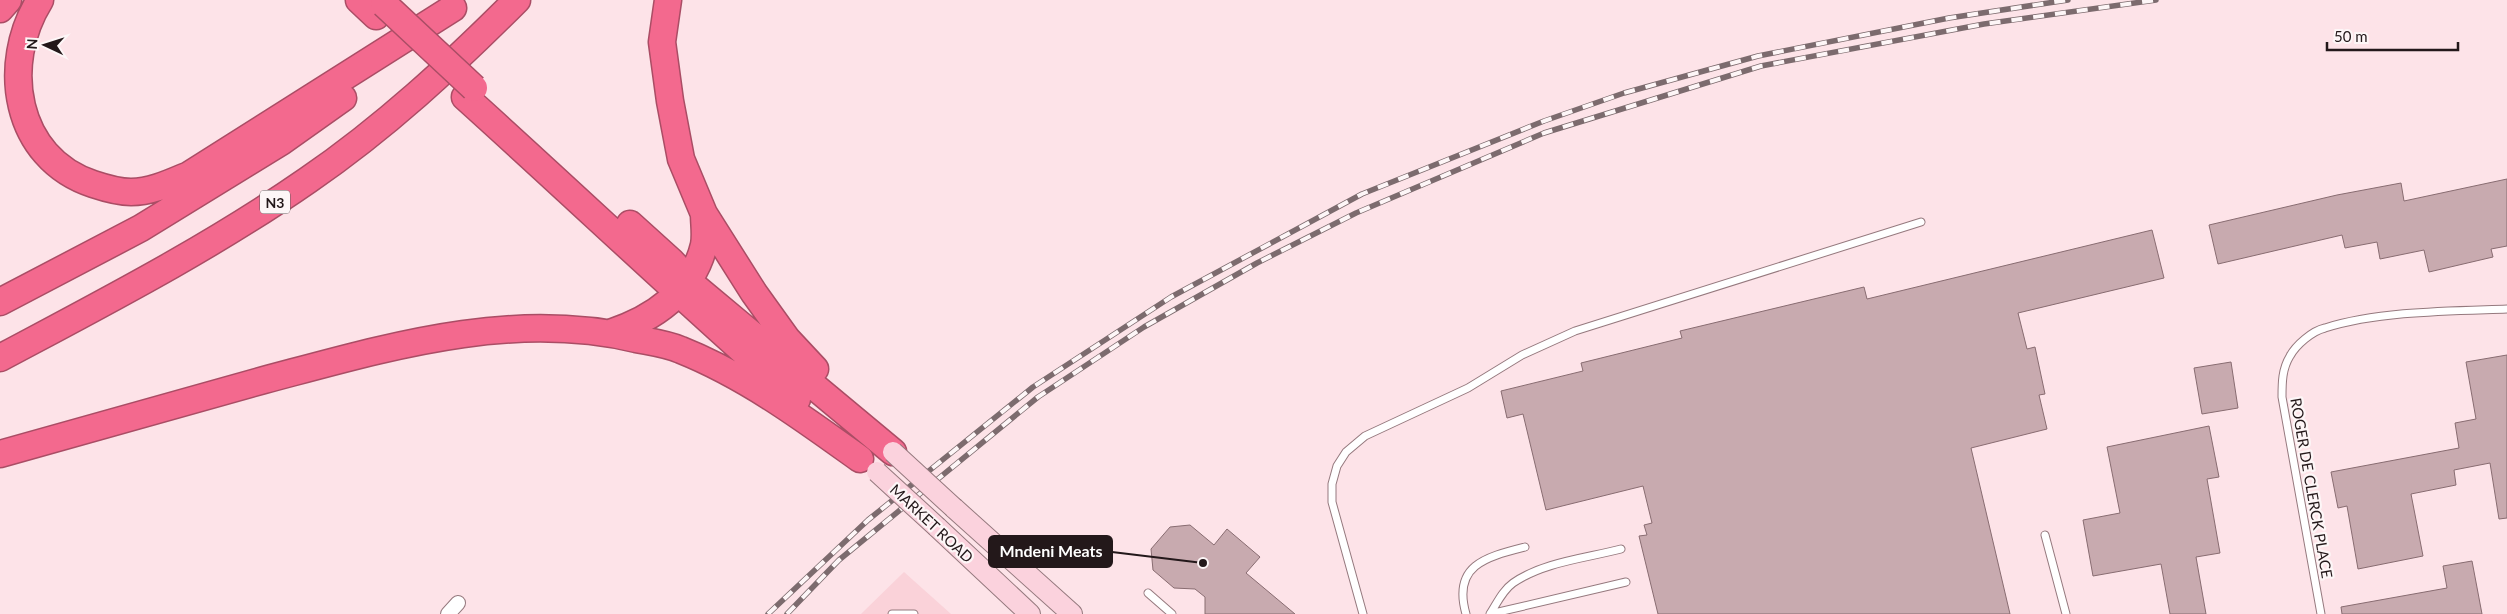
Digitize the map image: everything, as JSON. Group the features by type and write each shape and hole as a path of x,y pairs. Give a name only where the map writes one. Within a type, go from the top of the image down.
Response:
{"highway":[{"path":"0,9 8,0"},
{"path":"40,0 29,14 18,38 13,66 17,102 27,130 44,154 66,172 107,189 130,192 151,190 189,175 457,4"},
{"name":"N3","path":"0,358 179,263 308,180 383,123 462,54 517,0"},
{"path":"668,0 662,42 670,101 680,159 704,214 754,293 787,339 887,447"},
{"path":"0,302 141,228 281,142 375,76 457,4"},
{"path":"375,5 618,235 887,447"},
{"path":"470,93 630,224 672,262 683,287 868,465"},
{"path":"610,333 635,324 658,311 683,287 705,243 704,214"},
{"path":"0,454 395,345 472,332 541,327 610,333 679,349 738,377 792,411 868,465"}],"street":[{"name":"MARKET ROAD","path":"887,447 1072,614"},
{"name":"MARKET ROAD","path":"868,465 1030,614"},
{"path":"448,614 458,603"}],"lane":[{"path":"1363,614 1332,502 1332,493 1337,466 1346,452 1365,436 1468,388 1522,355 1575,331 1920,222"},
{"name":"ROGER DE CLERCK PLACE","path":"2321,614 2282,397 2283,374 2290,356 2302,342 2323,328 2350,322 2419,312 2507,309"},
{"path":"2045,535 2066,614"},
{"path":"1466,614 1462,601 1462,587 1466,575 1474,566 1488,556 1525,547"},
{"path":"1490,614 1503,593 1513,583 1544,568 1621,549"},
{"path":"1490,614 1519,611 1626,582"},
{"path":"1148,593 1172,614"},
{"path":"892,614 914,614"}],"shaded area":[{"path":"904,572 951,614 861,614"}],"building":[{"path":"2507,179 2507,246 2491,249 2493,257 2429,272 2424,250 2380,259 2377,242 2345,248 2342,235 2218,264 2209,225 2337,195 2401,183 2404,201"},
{"path":"2152,230 2164,278 2018,313 2027,349 2035,347 2045,394 2039,395 2047,429 1971,448 2010,614 1658,614 1639,536 1647,535 1644,525 1652,523 1643,486 1546,510 1523,414 1507,418 1501,391 1583,371 1581,363 1682,338 1680,331 1864,287 1867,299"},
{"path":"2507,355 2507,518 2499,519 2490,463 2454,470 2456,485 2411,494 2423,556 2358,569 2347,506 2338,508 2331,472 2459,448 2455,423 2476,419 2466,362"},
{"path":"2231,362 2238,408 2202,414 2194,368"},
{"path":"2209,426 2219,477 2207,479 2220,553 2196,557 2206,614 2170,614 2161,564 2093,576 2083,520 2120,513 2107,447"},
{"path":"1190,525 1214,545 1227,529 1260,557 1246,573 1295,614 1205,614 1205,597 1195,589 1174,588 1153,570 1151,549 1170,527"},
{"path":"2472,561 2482,614 2342,614 2341,607 2447,588 2443,566"}],"railway":[{"path":"768,614 868,520 1033,387 1171,297 1362,194 1544,121 1624,93 1758,56 1949,18 2068,0"},
{"path":"787,614 839,560 1038,397 1144,327 1257,263 1356,213 1544,133 1761,66 1984,24 2156,0"}],"place":[{"name":"Mndeni Meats","path":"1203,563"}]}
